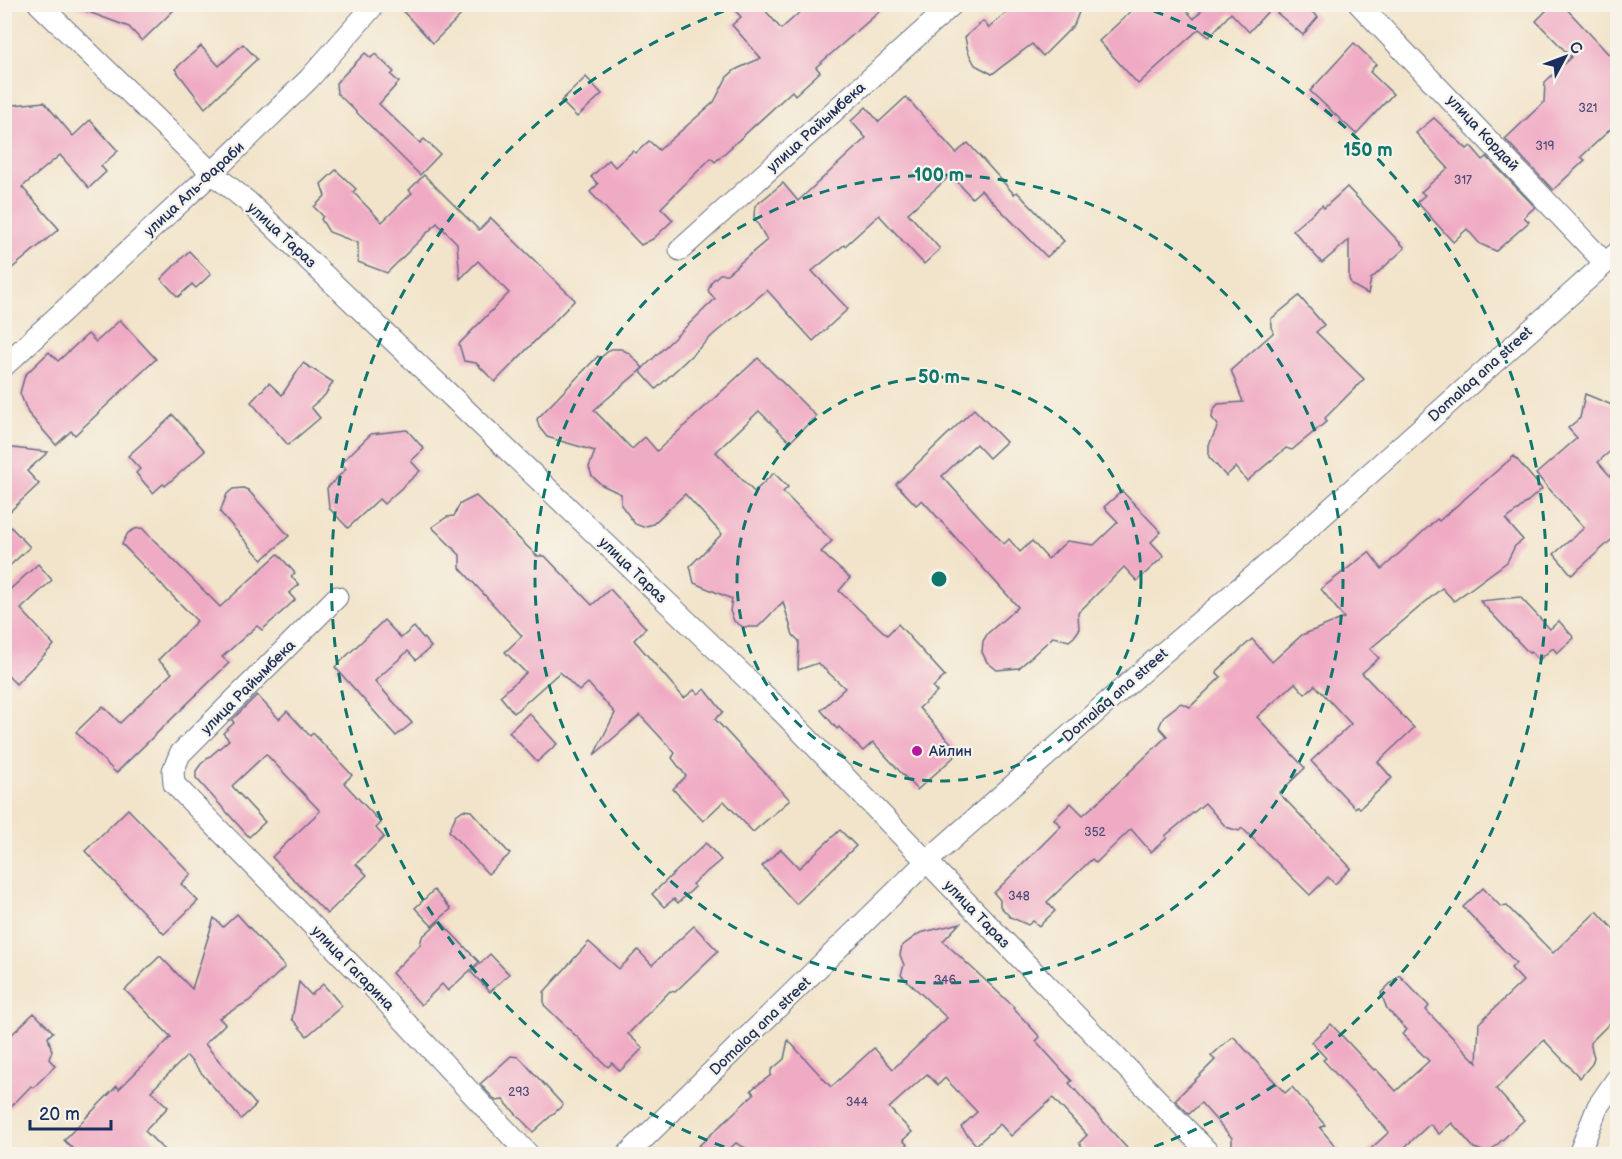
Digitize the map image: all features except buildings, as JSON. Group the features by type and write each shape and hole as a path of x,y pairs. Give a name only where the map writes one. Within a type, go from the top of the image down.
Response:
{"street":[{"name":"улица Тараз","path":"39,4 212,173 248,202 785,715 1210,1155"},
{"name":"улица Аль-Фараби","path":"4,366 212,173 309,79 375,4"},
{"name":"улица Райымбека","path":"680,250 953,4"},
{"name":"улица Кордай","path":"1359,4 1611,257"},
{"name":"Domalaq ana street","path":"628,1155 926,862 1154,660 1282,552 1611,257"},
{"name":"улица Райымбека","path":"174,784 173,771 180,754 338,597"},
{"name":"улица Гагарина","path":"174,784 368,982 528,1155"},
{"path":"1579,1155 1598,1106 1617,1077"}],"place":[{"name":"Айлин","path":"917,751"}]}
